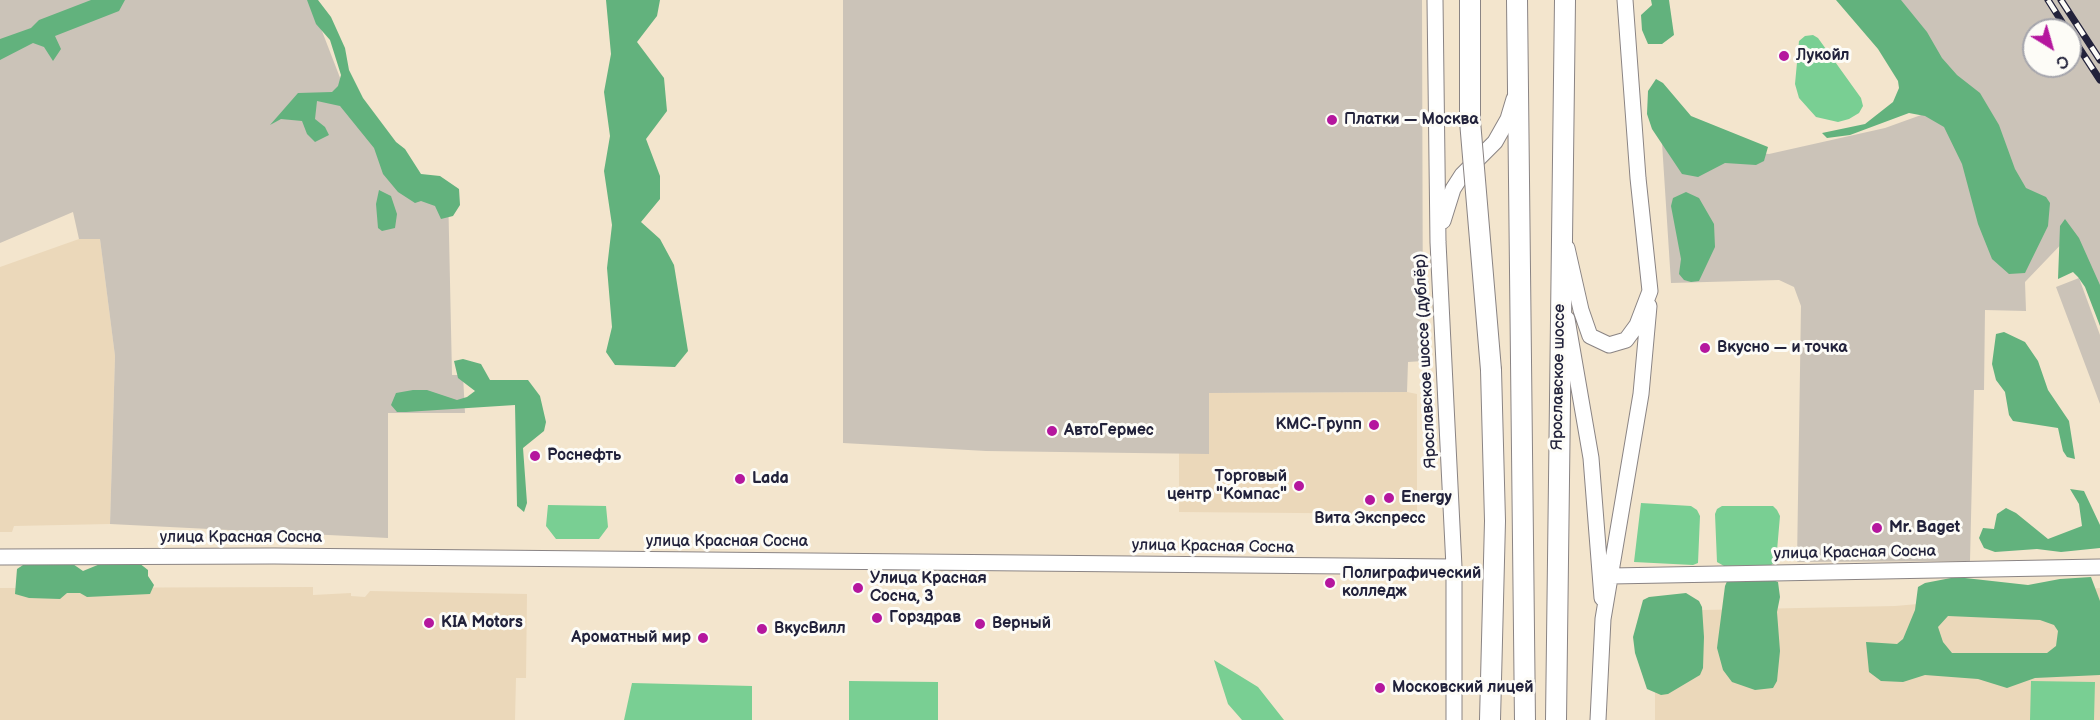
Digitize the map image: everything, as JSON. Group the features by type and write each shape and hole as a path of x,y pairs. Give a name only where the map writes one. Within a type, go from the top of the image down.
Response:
{"main road":[{"path":"1470,0 1470,121 1491,370 1495,521 1490,719"},
{"name":"Ярославское шоссе","path":"1517,0 1525,720"},
{"name":"Ярославское шоссе","path":"1556,720 1565,0"}],"street":[{"name":"Ярославское шоссе (дублёр)","path":"1435,0 1438,242 1454,567 1454,720"},
{"path":"1603,619 1641,394 1650,291 1638,178 1625,0"},
{"path":"1438,242 1453,189 1462,175 1495,142 1508,118 1517,84"},
{"path":"1563,231 1581,310 1590,336 1609,345 1626,340 1637,325 1650,291"},
{"path":"1561,279 1590,458 1603,619 1598,720"},
{"name":"улица Красная Сосна","path":"0,557 274,556 1454,567"},
{"name":"улица Красная Сосна","path":"1611,576 2100,567"}],"shaded area":[{"path":"0,0 310,0 354,114 419,184 448,189 452,375 463,375 465,413 388,413 388,538 110,524 115,356 100,239 79,239 73,212 0,243"},
{"path":"843,0 1422,0 1423,361 1408,362 1407,392 1209,393 1209,454 986,451 843,443"},
{"path":"1880,0 2100,0 2100,311 2071,234 2025,282 2026,311 1985,310 1984,390 1974,390 1970,561 1797,562 1801,306 1794,287 1779,280 1671,283 1662,143 1769,154 1885,128 1935,110"},
{"path":"79,239 100,239 115,356 110,524 14,526 12,532 0,532 0,267"},
{"path":"2079,278 2100,335 2100,404 2056,287"},
{"path":"1407,392 1417,394 1417,514 1179,512 1179,453 1209,453 1209,393"},
{"path":"313,587 313,595 351,593 351,596 365,597 370,591 527,594 526,678 516,678 515,720 0,720 0,588"},
{"path":"2100,588 2100,720 1655,720 1655,611 1895,606"}],"green space":[{"path":"91,0 125,0 119,11 55,36 61,49 53,61 44,47 33,43 0,60 0,39 31,28 39,20"},
{"path":"307,0 318,0 331,17 345,48 349,70 363,98 396,142 405,149 421,174 440,176 459,189 460,205 453,216 441,219 435,206 421,201 415,203 398,192 383,174 374,148 340,106 317,101 315,119 325,127 329,135 315,142 307,134 302,121 281,119 270,125 298,93 332,92 338,86 341,75 330,40 316,24"},
{"path":"606,0 660,0 657,16 637,42 664,78 667,111 646,139 660,176 660,199 641,222 660,239 674,265 688,351 675,367 615,365 606,352 612,327 607,268 612,225 604,171 610,136 604,92 611,54"},
{"path":"1651,0 1669,0 1674,35 1662,44 1648,44 1642,30 1641,15 1652,5"},
{"path":"1836,0 1901,0 1927,32 1942,58 1957,75 1980,93 1999,125 2015,169 2026,188 2046,197 2050,203 2048,226 2025,273 2009,274 1992,259 1978,224 1962,164 1944,127 1925,116 1909,113 1850,135 1827,138 1822,133 1865,124 1893,102 1899,88 1898,81 1878,49"},
{"path":"1813,35 1818,38 1861,98 1863,106 1859,113 1849,119 1838,122 1816,117 1799,98 1795,84 1799,41 1805,36"},
{"path":"1656,79 1663,83 1691,116 1768,147 1764,161 1756,165 1725,163 1698,177 1682,174 1652,129 1647,114 1648,91"},
{"path":"379,190 391,196 397,214 395,228 382,231 378,228 376,204"},
{"path":"1686,192 1699,198 1714,224 1715,247 1699,281 1691,282 1684,280 1679,274 1681,259 1671,206 1673,198"},
{"path":"2065,219 2079,238 2100,285 2100,326 2085,287 2078,277 2073,272 2058,279 2060,226"},
{"path":"2004,332 2025,342 2038,361 2048,390 2069,421 2075,459 2067,457 2063,451 2058,428 2013,421 2009,415 2005,392 1996,380 1992,364 1996,334"},
{"path":"463,359 481,364 490,380 528,380 540,396 546,422 544,431 523,448 527,503 524,512 517,506 515,405 397,412 391,405 396,393 413,390 427,390 457,400 467,397 475,391 458,378 454,361"},
{"path":"2070,489 2084,491 2100,525 2100,548 2061,552 2037,549 1995,552 1984,548 1979,538 1983,528 1994,529 1997,514 2006,508 2016,513 2048,539 2082,526 2079,504"},
{"path":"1641,503 1691,506 1697,510 1700,516 1698,563 1693,565 1634,562"},
{"path":"548,505 606,506 608,527 599,539 556,539 546,526"},
{"path":"1722,506 1773,506 1777,510 1780,516 1776,562 1771,565 1724,566 1717,562 1715,514"},
{"path":"70,562 83,571 100,564 139,563 148,570 148,576 154,585 150,594 87,597 80,593 67,593 60,599 29,598 15,594 17,569 26,563"},
{"path":"1765,577 1778,582 1780,597 1777,612 1780,651 1777,681 1773,688 1755,690 1732,682 1723,670 1717,648 1725,586 1728,579"},
{"path":"1956,577 2028,585 2060,579 2091,577 2100,601 2100,675 2035,678 2007,688 1978,679 1925,675 1903,682 1881,681 1869,672 1866,642 1897,644 1903,639 1915,610 1918,587 1925,583","holes":["1948,616 2040,620 2054,625 2058,631 2056,646 2047,653 1952,653 1943,642 1938,627"]},
{"path":"1686,593 1699,601 1702,607 1703,668 1700,675 1668,694 1661,695 1647,689 1635,653 1633,637 1643,600 1649,597"},
{"path":"1214,660 1258,687 1284,720 1242,720 1228,704"},
{"path":"849,681 938,682 938,720 849,720"},
{"path":"2031,681 2095,682 2094,720 2030,720"},
{"path":"632,683 752,686 752,720 624,720"}],"railway":[{"path":"2048,0 2059,18"},
{"path":"2061,0 2100,60"},
{"path":"2082,52 2100,80"}],"place":[{"name":"Лукойл","path":"1784,56"},
{"name":"Платки — Москва","path":"1332,120"},
{"name":"Вкусно — и точка","path":"1705,348"},
{"name":"КМС-Групп","path":"1374,425"},
{"name":"АвтоГермес","path":"1052,431"},
{"name":"Роснефть","path":"535,456"},
{"name":"Lada","path":"740,479"},
{"name":"Торговый центр \"Компас\"","path":"1299,486"},
{"name":"Energy","path":"1389,498"},
{"name":"Вита Экспресс","path":"1370,500"},
{"name":"Mr. Baget","path":"1877,528"},
{"name":"Полиграфический колледж","path":"1330,583"},
{"name":"Улица Красная Сосна, 3","path":"858,588"},
{"name":"Горздрав","path":"877,618"},
{"name":"KIA Motors","path":"429,623"},
{"name":"Верный","path":"980,624"},
{"name":"ВкусВилл","path":"762,629"},
{"name":"Ароматный мир","path":"703,638"},
{"name":"Московский лицей","path":"1380,688"}]}
